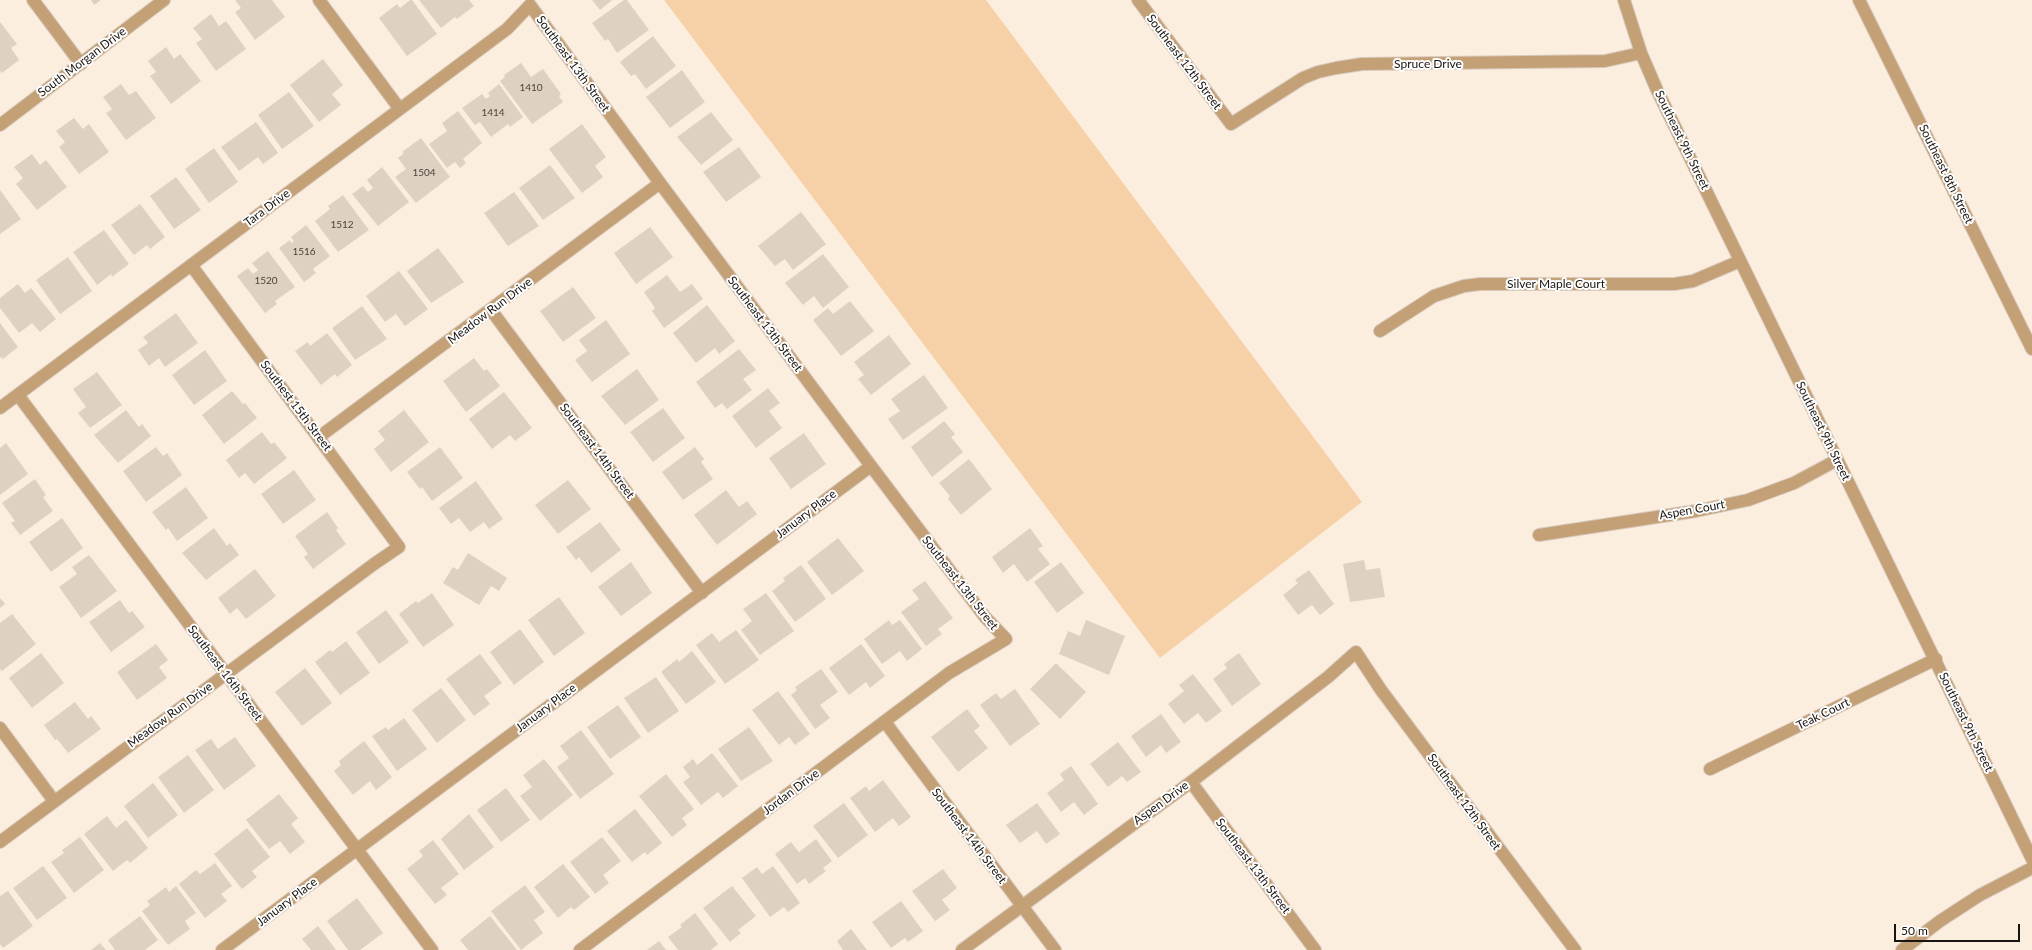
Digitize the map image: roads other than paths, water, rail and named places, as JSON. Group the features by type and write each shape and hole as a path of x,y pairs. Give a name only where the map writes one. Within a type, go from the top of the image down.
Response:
{"street":[{"path":"32,0 81,64"},
{"name":"South Morgan Drive","path":"0,125 164,0"},
{"path":"319,0 399,108"},
{"name":"Southeast 12th Street","path":"1138,0 1231,124"},
{"name":"Southeast 9th Street","path":"1624,0 1641,53 1740,261 1936,659 2032,859"},
{"name":"Southeast 8th Street","path":"1859,0 2032,349"},
{"name":"Tara Drive","path":"0,408 399,108 507,29 530,5"},
{"name":"Southeast 13th Street","path":"530,5 660,183 871,466 985,617 1006,639"},
{"name":"Spruce Drive","path":"1231,124 1303,78 1318,72 1336,68 1362,64 1605,61 1641,53"},
{"name":"Meadow Run Drive","path":"319,436 491,310 660,183"},
{"name":"Silver Maple Court","path":"1380,332 1434,296 1464,286 1480,284 1674,284 1693,281 1740,261"},
{"name":"Southest 15th Street","path":"191,265 319,436 399,547"},
{"name":"Southeast 14th Street","path":"491,310 702,593"},
{"name":"Southeast 16th Street","path":"18,394 432,950"},
{"name":"Aspen Court","path":"1539,535 1696,511 1748,500 1794,483 1838,460"},
{"name":"January Place","path":"222,950 871,466"},
{"name":"Meadow Run Drive","path":"0,842 399,547"},
{"name":"Jordan Drive","path":"580,950 949,673 1006,639"},
{"name":"Southeast 12th Street","path":"1356,652 1389,700 1575,950"},
{"name":"Aspen Drive","path":"962,950 1021,905 1191,782 1328,677 1356,652"},
{"name":"Teak Court","path":"1710,769 1936,659"},
{"name":"Southeast 14th Street","path":"885,722 1055,950"},
{"path":"0,728 54,801"},
{"name":"Southeast 13th Street","path":"1191,782 1315,950"},
{"path":"1902,950 1940,921 1980,895 2032,868"}]}
